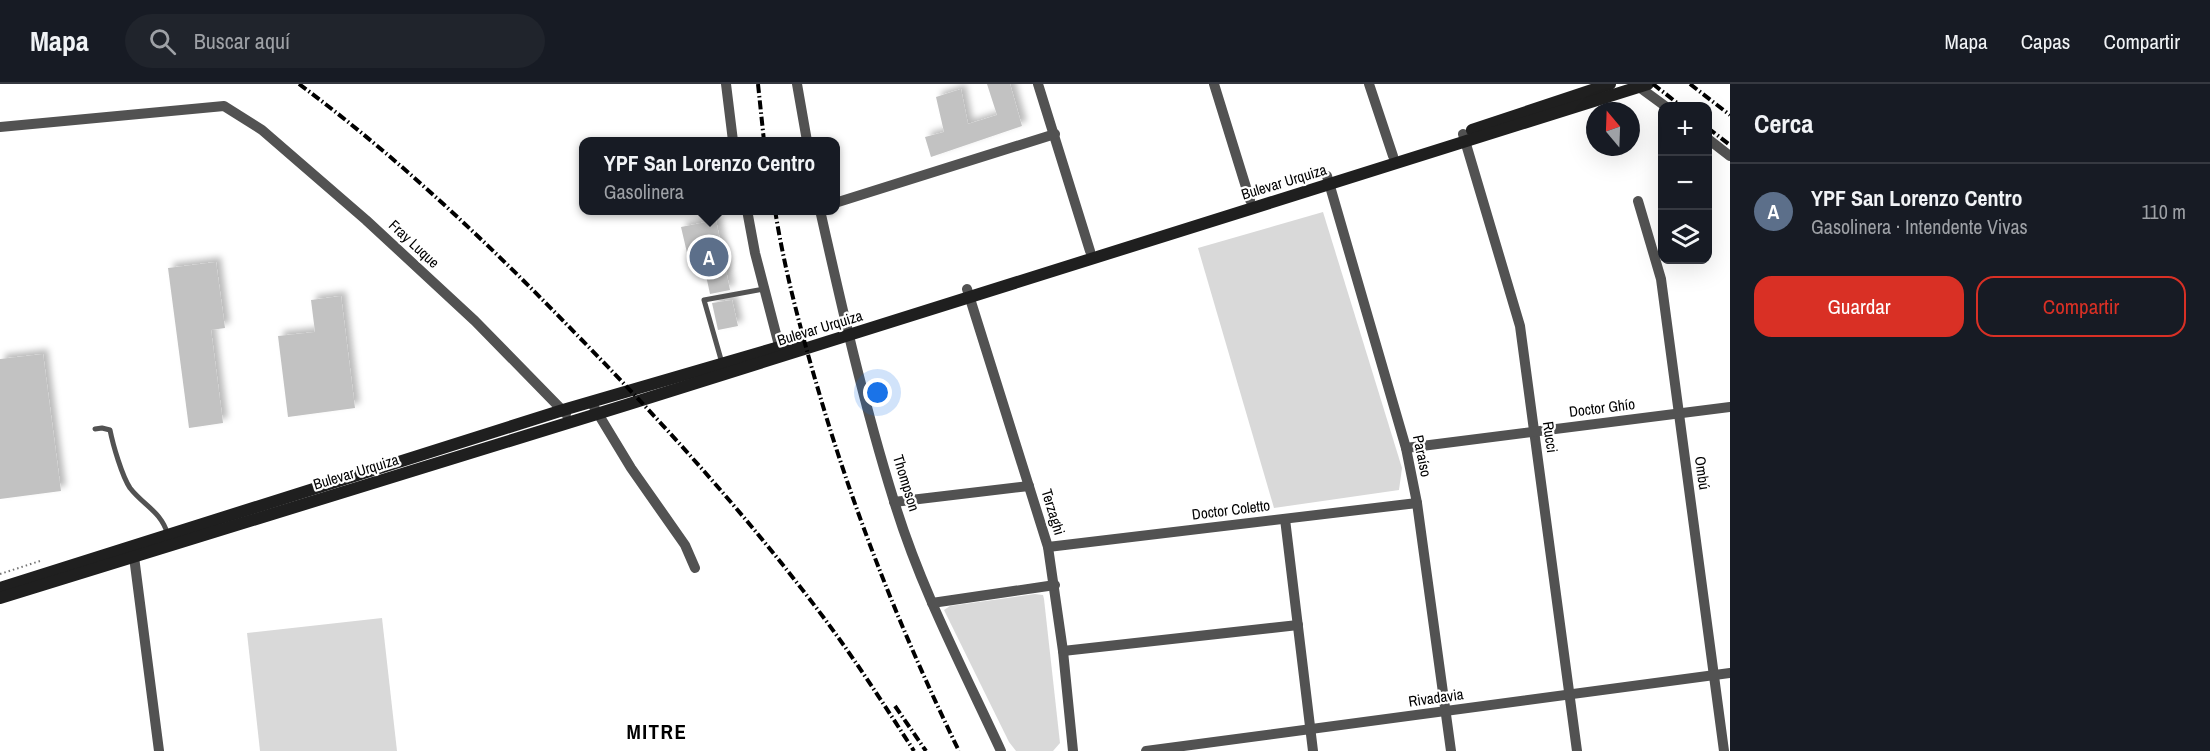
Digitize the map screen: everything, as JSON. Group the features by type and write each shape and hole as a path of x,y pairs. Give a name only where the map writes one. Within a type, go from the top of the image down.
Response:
{"main road":[{"name":"Bulevar Urquiza","path":"968,293 1250,200 1328,180 1393,156 1464,137 1609,84"},
{"name":"Bulevar Urquiza","path":"0,598 133,551 168,535 780,352 1464,137 1641,85"},
{"name":"Bulevar Urquiza","path":"594,407 723,364 780,352"},
{"name":"Bulevar Urquiza","path":"0,588 133,551 567,415"}],"street":[{"path":"726,84 733,137"},
{"path":"797,84 806,137"},
{"path":"1038,84 1090,251"},
{"path":"1214,84 1250,200"},
{"path":"1369,84 1393,156"},
{"path":"1641,85 1660,102"},
{"name":"Fray Luque","path":"0,127 224,106 262,130 366,220 475,321 567,415"},
{"path":"840,201 1055,134"},
{"name":"Rucci","path":"1464,137 1520,326 1577,751"},
{"path":"1712,143 1730,156"},
{"name":"Paraíso","path":"1328,180 1406,448 1417,503 1451,751"},
{"name":"Ombú","path":"1638,201 1660,279 1724,751"},
{"path":"748,215 780,352"},
{"name":"Thompson","path":"821,215 848,331 894,502 932,603 1001,751"},
{"name":"Terzaghi","path":"968,293 1048,547 1055,585 1073,751"},
{"path":"594,407 630,468 685,546 695,568"},
{"name":"Doctor Ghío","path":"1406,448 1730,407"},
{"path":"894,502 1029,486"},
{"name":"Doctor Coletto","path":"1048,547 1417,503"},
{"path":"1284,519 1313,751"},
{"path":"133,551 159,751"},
{"path":"932,603 1055,585"},
{"path":"1063,651 1298,625"},
{"name":"Rivadavia","path":"1146,751 1730,673"}],"lane":[{"path":"723,364 704,300 764,289"},
{"path":"96,429 110,430 114,447 130,487 164,522 168,535"}],"shaded area":[{"path":"1323,212 1402,468 1399,490 1274,508 1198,248"},
{"path":"1035,594 1043,595 1044,599 1060,743 1053,751 1016,751 1009,742 944,610 950,606"},
{"path":"382,618 397,751 260,751 247,633"}],"building":[{"path":"987,84 1010,84 1022,126 931,157 925,137 944,132 936,97 961,89 968,124 997,115"},
{"path":"716,220 730,290 710,294 704,266 691,270 681,227"},
{"path":"216,262 225,328 211,330 223,423 189,428 168,268"},
{"path":"341,296 355,408 288,417 278,336 315,332 311,300"},
{"path":"732,300 738,326 718,330 712,303"},
{"path":"43,354 61,491 0,499 0,359"}],"railway":[{"path":"299,84 373,142 444,204 545,302 642,403 736,508 824,618 914,751"},
{"path":"758,84 764,137"},
{"path":"1653,84 1676,102"},
{"path":"1690,84 1730,115"},
{"path":"1712,131 1730,145"},
{"path":"776,215 800,327 849,487 900,620 959,751"},
{"path":"895,706 926,751"}],"place":[{"name":"YPF San Lorenzo Centro","path":"709,257"}],"district":[{"name":"MITRE","path":"657,732"}]}
